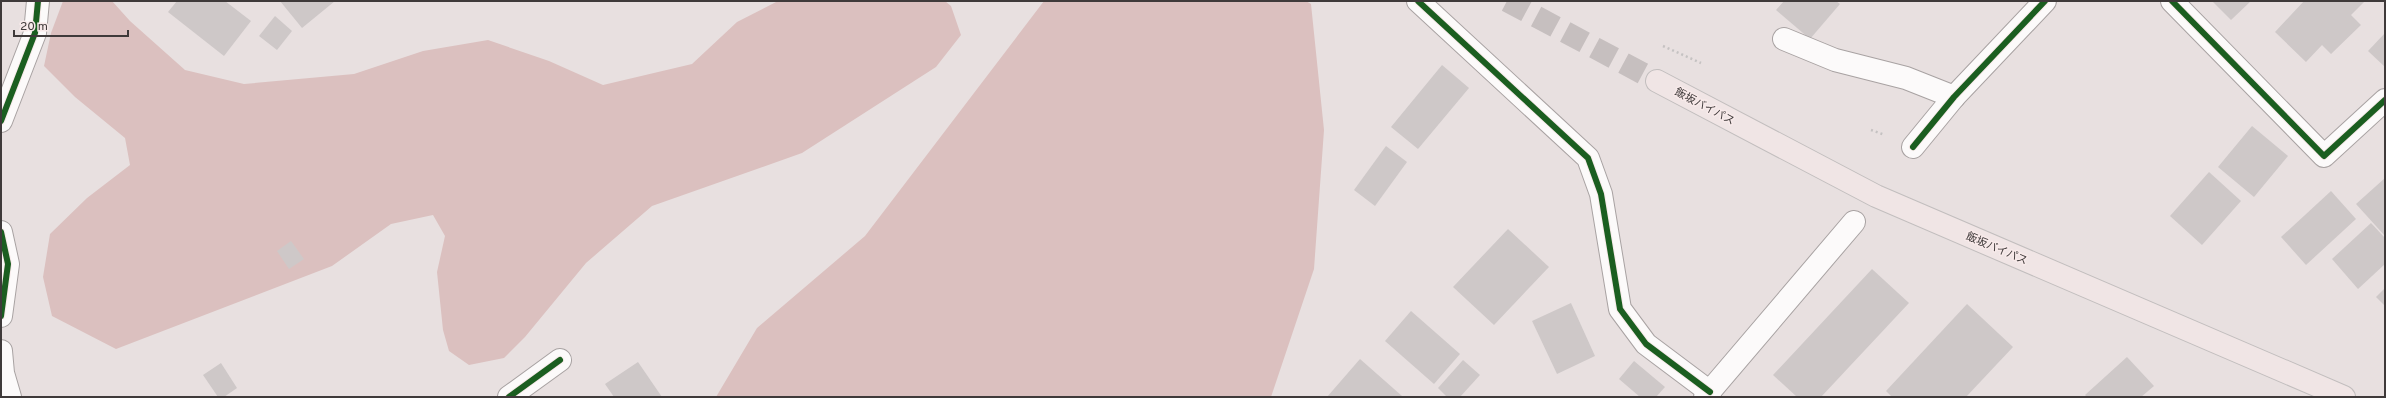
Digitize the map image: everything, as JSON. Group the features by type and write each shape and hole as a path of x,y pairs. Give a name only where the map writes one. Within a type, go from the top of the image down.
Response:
{"highway":[{"name":"飯坂バイパス","path":"1657,81 1876,196 2344,397"}],"street":[{"path":"1,122 35,33 38,1"},
{"path":"1418,1 1588,158 1601,194 1620,309 1646,344 1708,395 1854,222"},
{"path":"1913,147 1954,97 2045,1"},
{"path":"2172,1 2324,156 2385,100"},
{"path":"1784,39 1835,60 1906,78 1954,97"},
{"path":"1,232 8,264 1,316"},
{"path":"1,351 3,373 10,397"},
{"path":"509,397 560,360"}],"path":[{"path":"1663,46 1702,63"}],"shaded area":[{"path":"63,1 112,1 130,21 185,70 244,84 354,74 423,51 488,40 549,61 603,85 692,64 737,22 778,1 945,1 951,6 961,35 936,67 802,153 652,206 586,263 525,337 504,358 469,365 449,351 443,330 437,272 445,236 433,215 391,224 332,266 116,349 52,316 43,277 50,234 87,198 130,165 125,138 75,97 44,66 51,33"},
{"path":"1044,1 1306,1 1311,4 1324,130 1314,269 1271,397 716,397 757,328 865,236"}],"building":[{"path":"177,1 225,1 251,21 224,56 168,12"},
{"path":"280,1 335,1 302,28"},
{"path":"1784,1 1836,1 1840,4 1810,39 1776,10"},
{"path":"2212,1 2251,1 2231,20"},
{"path":"2304,1 2365,1 2351,15 2361,25 2331,54 2322,45 2306,62 2275,32"},
{"path":"275,16 292,31 277,50 259,36"},
{"path":"2385,33 2385,67 2368,51"},
{"path":"1442,65 1469,88 1418,149 1391,127"},
{"path":"2252,126 2288,156 2254,197 2218,167"},
{"path":"1386,146 1407,162 1375,206 1354,190"},
{"path":"2209,172 2241,201 2202,245 2170,216"},
{"path":"2385,178 2385,236 2356,204"},
{"path":"2331,191 2356,219 2306,265 2281,237"},
{"path":"2371,223 2385,238 2385,264 2358,289 2332,259"},
{"path":"1508,229 1549,267 1494,325 1453,287"},
{"path":"291,241 304,259 289,269 277,251"},
{"path":"1872,269 1909,303 1821,397 1797,397 1773,375"},
{"path":"2385,288 2385,306 2376,297"},
{"path":"1571,303 1595,356 1557,374 1532,321"},
{"path":"1967,304 2013,347 1966,397 1892,397 1886,391"},
{"path":"1411,311 1460,354 1434,384 1385,341"},
{"path":"2127,357 2154,386 2141,397 2087,397 2085,395"},
{"path":"1360,359 1402,396 1327,397"},
{"path":"1463,360 1480,375 1460,397 1447,397 1438,388"},
{"path":"1634,361 1665,387 1656,397 1640,397 1619,379"},
{"path":"638,362 662,397 614,397 605,384"},
{"path":"221,363 237,388 224,397 218,397 203,375"}],"tunnel":[{"path":"1507,1 1657,81"}],"cycle path":[{"path":"1,121 35,33 38,1"},
{"path":"1418,1 1588,158 1601,194 1620,309 1646,344 1710,392"},
{"path":"1913,147 1954,97 2045,1"},
{"path":"2172,1 2324,156 2385,100"},
{"path":"1,232 8,264 1,316"},
{"path":"509,397 560,360"}]}
